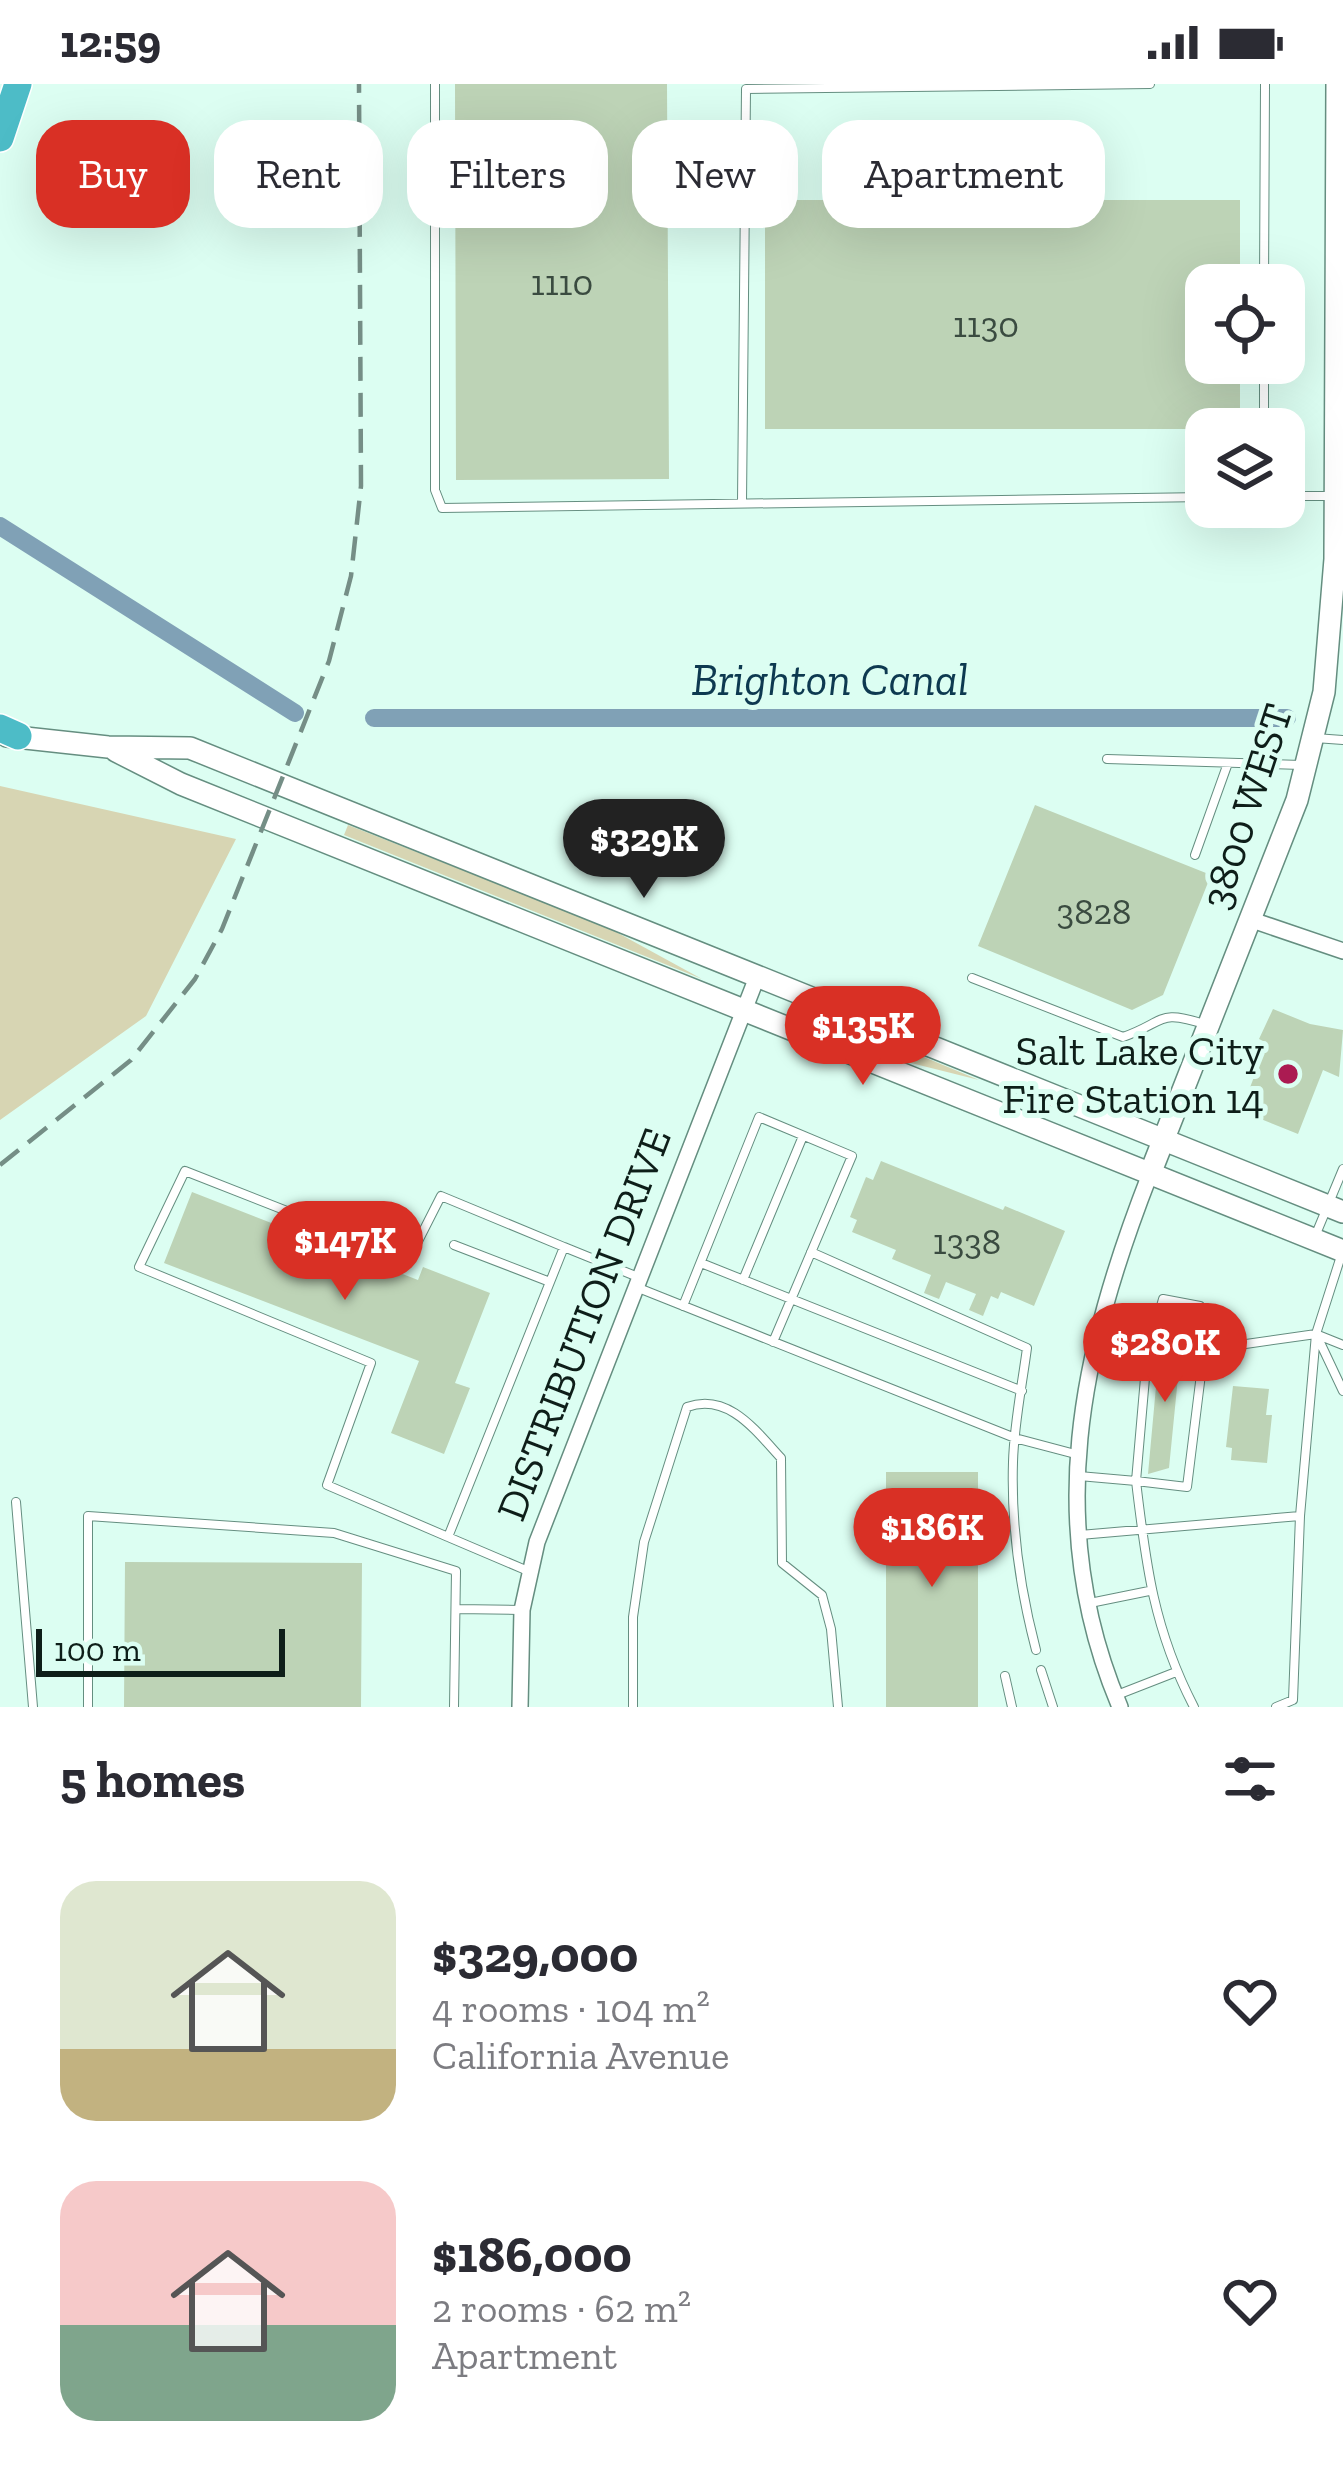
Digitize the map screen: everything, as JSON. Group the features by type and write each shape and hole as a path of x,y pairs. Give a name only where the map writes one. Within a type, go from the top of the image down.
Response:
{"highway":[{"path":"0,138 18,84"}],"main road":[{"name":"3800 WEST","path":"1150,1174 1252,920 1315,739 1330,646 1339,424 1337,84"},
{"path":"6,733 109,747 190,748 1335,1209"},
{"path":"109,747 181,784 1343,1251"}],"street":[{"path":"1252,920 1342,946"},
{"name":"DISTRIBUTION DRIVE","path":"520,1707 522,1610 528,1571 757,977"},
{"path":"1118,1701 1089,1603 1079,1536 1077,1476 1096,1329 1150,1174"}],"lane":[{"path":"435,84 435,490 442,508 1185,497"},
{"path":"742,502 746,86 1150,84"},
{"path":"1264,264 1265,84"},
{"path":"1305,496 1334,496"},
{"path":"1315,739 1343,740"},
{"path":"1107,759 1308,765"},
{"path":"1196,855 1228,763"},
{"path":"972,978 1123,1037 1163,1016 1208,1026"},
{"path":"683,1306 759,1117 852,1156 773,1342"},
{"path":"743,1280 802,1136"},
{"path":"1313,1239 1335,1209 1343,1169"},
{"path":"528,1571 327,1485 371,1364 139,1267 185,1171 409,1259 441,1196 564,1247 683,1306 1015,1438 1079,1455"},
{"path":"454,1245 550,1282"},
{"path":"448,1537 564,1247"},
{"path":"1276,1707 1292,1700 1300,1516 1316,1334 1343,1251"},
{"path":"811,1252 1027,1348 1015,1438 1016,1543 1036,1651"},
{"path":"701,1263 1022,1391"},
{"path":"1077,1476 1136,1481 1187,1487 1204,1350 1200,1306 1163,1299 1147,1355 1136,1481 1149,1591 1176,1672 1194,1707"},
{"path":"1316,1334 1343,1391"},
{"path":"1204,1350 1316,1334 1343,1346"},
{"path":"633,1707 633,1617 644,1542 687,1407 701,1402 732,1409 781,1458 782,1563 822,1595 831,1629 838,1707"},
{"path":"16,1502 33,1707"},
{"path":"88,1707 88,1516 334,1533 456,1571 454,1707"},
{"path":"1079,1536 1300,1516"},
{"path":"1089,1603 1149,1591"},
{"path":"456,1610 522,1610"},
{"path":"1041,1670 1053,1707"},
{"path":"1118,1701 1176,1672"},
{"path":"1005,1676 1012,1707"}],"shaded area":[{"path":"0,786 236,839 146,1016 0,1120"},
{"path":"348,825 607,927 702,979 344,835"},
{"path":"788,1012 888,1042 979,1080 911,1063"}],"building":[{"path":"455,84 667,84 667,120 632,120 632,228 668,228 669,479 456,480 455,228 608,228 608,120 455,120"},
{"path":"798,200 822,200 822,228 1105,228 1105,200 1240,200 1240,264 1185,264 1185,384 1240,384 1240,408 1185,408 1185,429 765,429 765,228 798,228"},
{"path":"1035,805 1211,875 1163,995 1132,1010 978,946"},
{"name":"Salt Lake City Fire Station 14","path":"1273,1009 1310,1024 1343,1030 1339,1077 1323,1070 1298,1134 1241,1111 1267,1043 1259,1039"},
{"path":"881,1161 1065,1231 1034,1306 1001,1292 998,1299 991,1296 983,1316 969,1310 976,1294 946,1282 939,1299 924,1293 931,1275 892,1259 896,1250 852,1232 857,1220 850,1217 866,1177 873,1180"},
{"path":"192,1192 418,1280 423,1267 490,1293 455,1383 470,1388 444,1454 391,1433 419,1361 164,1263"},
{"path":"1182,1337 1169,1468 1148,1474 1160,1343"},
{"path":"1233,1386 1269,1389 1266,1415 1272,1415 1267,1463 1231,1460 1232,1448 1226,1447"},
{"path":"886,1472 978,1472 978,1707 886,1707"},
{"path":"125,1562 362,1563 361,1707 124,1707"}],"waterway":[{"name":"Brighton Canal","path":"0,526 295,713"},
{"name":"Brighton Canal","path":"374,718 1287,718"}],"railway":[{"path":"0,1165 131,1060 195,979 222,929 329,661 351,576 361,486 359,84"}],"place":[{"name":"Salt Lake City Fire Station 14","path":"1288,1074"}]}
